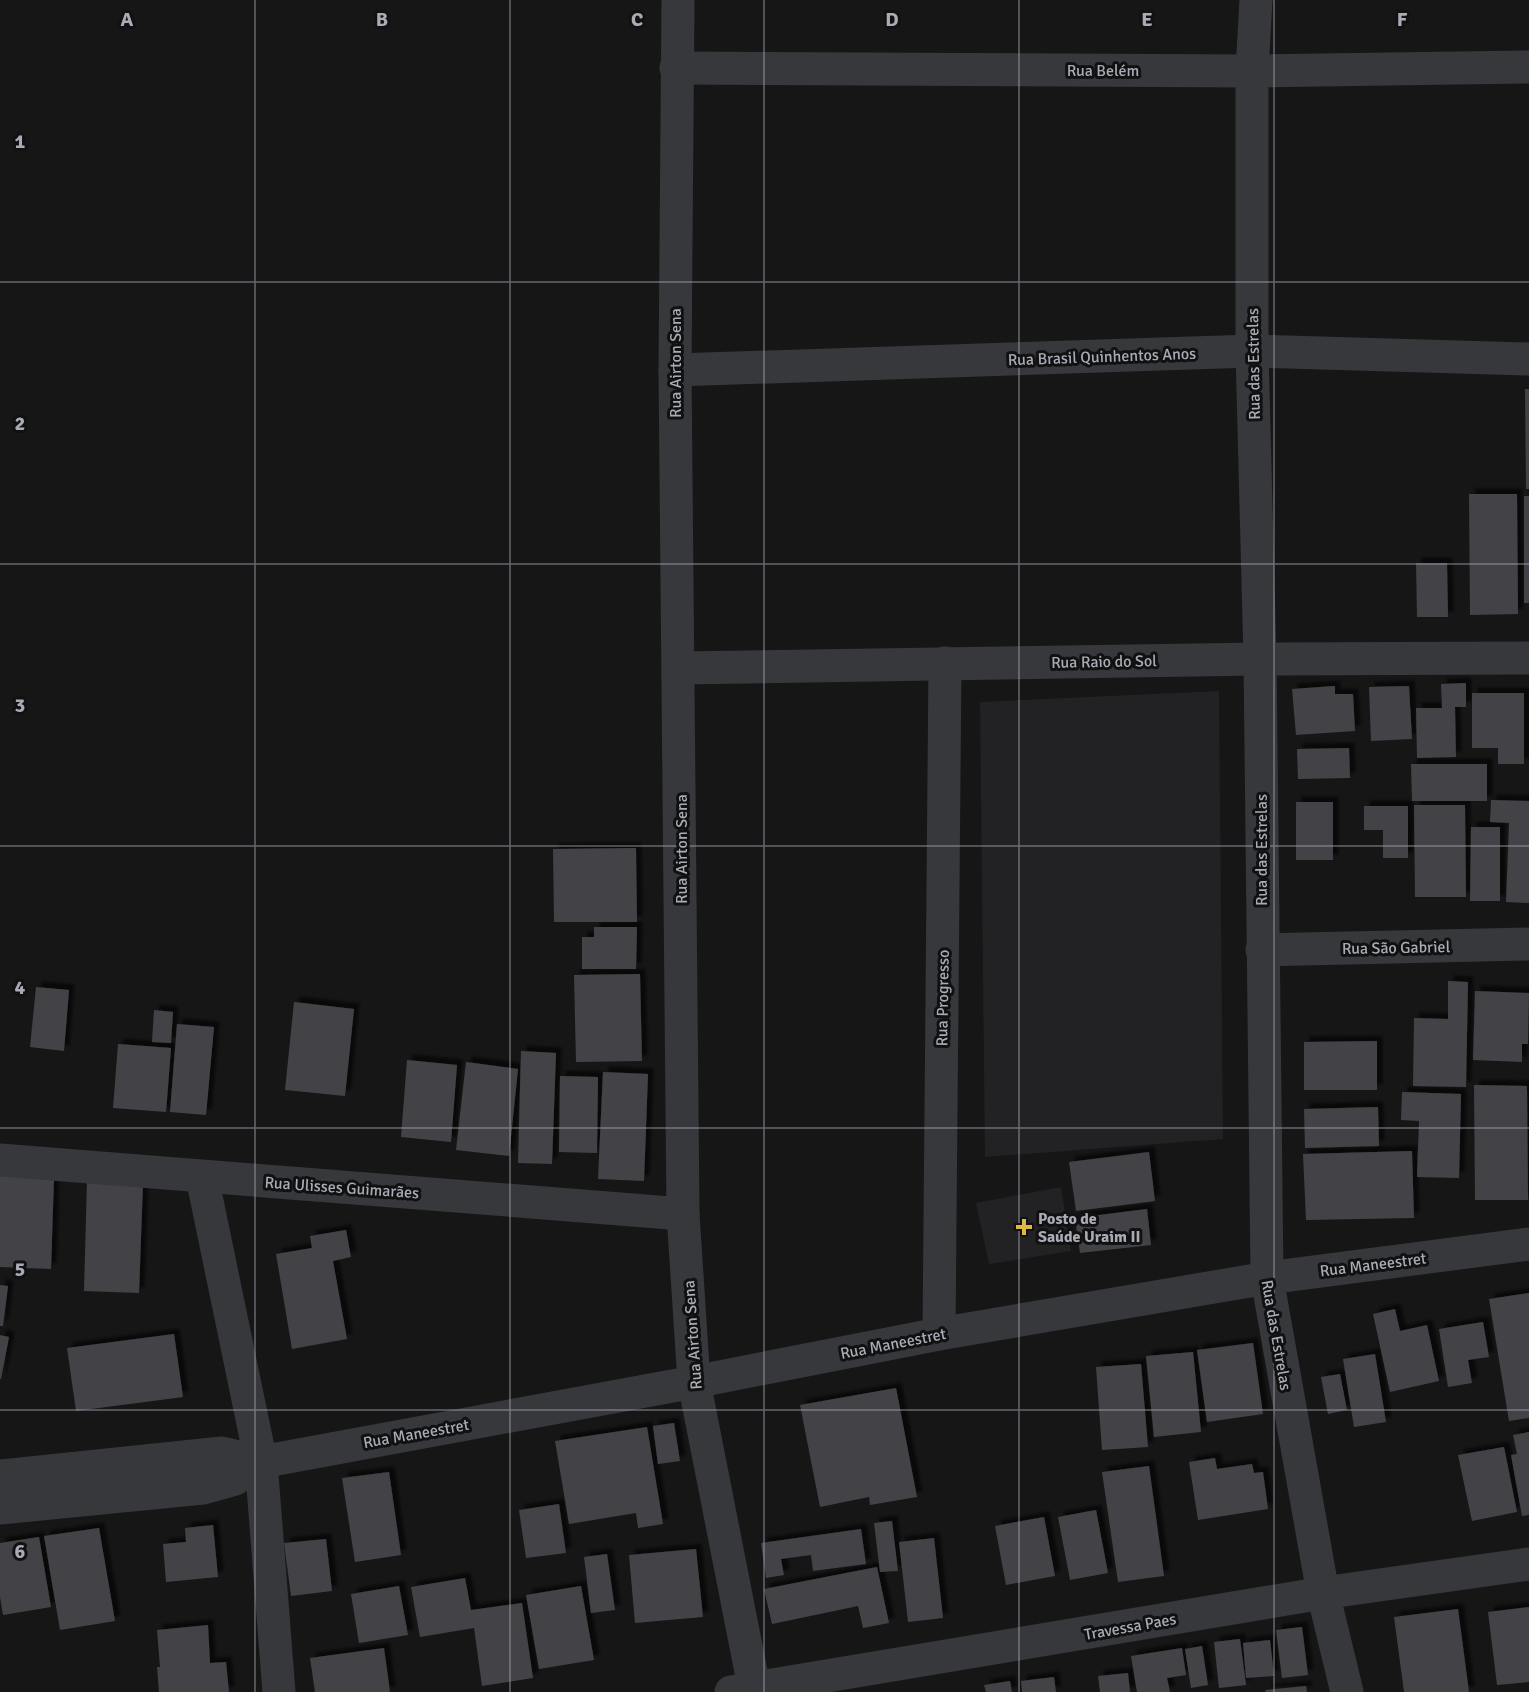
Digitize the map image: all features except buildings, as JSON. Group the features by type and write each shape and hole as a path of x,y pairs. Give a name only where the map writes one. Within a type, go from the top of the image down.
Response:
{"street":[{"name":"Rua Airton Sena","path":"678,0 675,370 683,1214 694,1382 746,1691"},
{"name":"Rua das Estrelas","path":"1256,0 1252,71 1252,351 1260,659 1267,1278 1323,1593 1347,1692"},
{"name":"Rua Belém","path":"676,68 1252,71 1529,66"},
{"name":"Rua Brasil Quinhentos Anos","path":"675,370 1252,351 1529,359"},
{"name":"Rua Raio do Sol","path":"679,668 1260,659 1529,658"},
{"name":"Rua Progresso","path":"939,1334 945,663"},
{"name":"Rua São Gabriel","path":"1262,950 1529,944"},
{"name":"Rua Ulisses Guimarães","path":"0,1160 683,1214"},
{"path":"202,1177 261,1462 279,1692"},
{"name":"Rua Maneestret","path":"0,1508 203,1488 235,1479 261,1462 939,1334 1267,1278 1529,1244"},
{"name":"Rua Maneestret","path":"0,1476 222,1453 261,1462"},
{"name":"Travessa Paes","path":"746,1691 1323,1593 1529,1564"}],"shaded area":[{"path":"1219,691 1223,1139 985,1157 980,702"},
{"name":"Posto de Saúde Uraim II","path":"1061,1187 1071,1251 989,1264 976,1203"}],"place":[{"name":"Posto de Saúde Uraim II","path":"1024,1227"}]}
